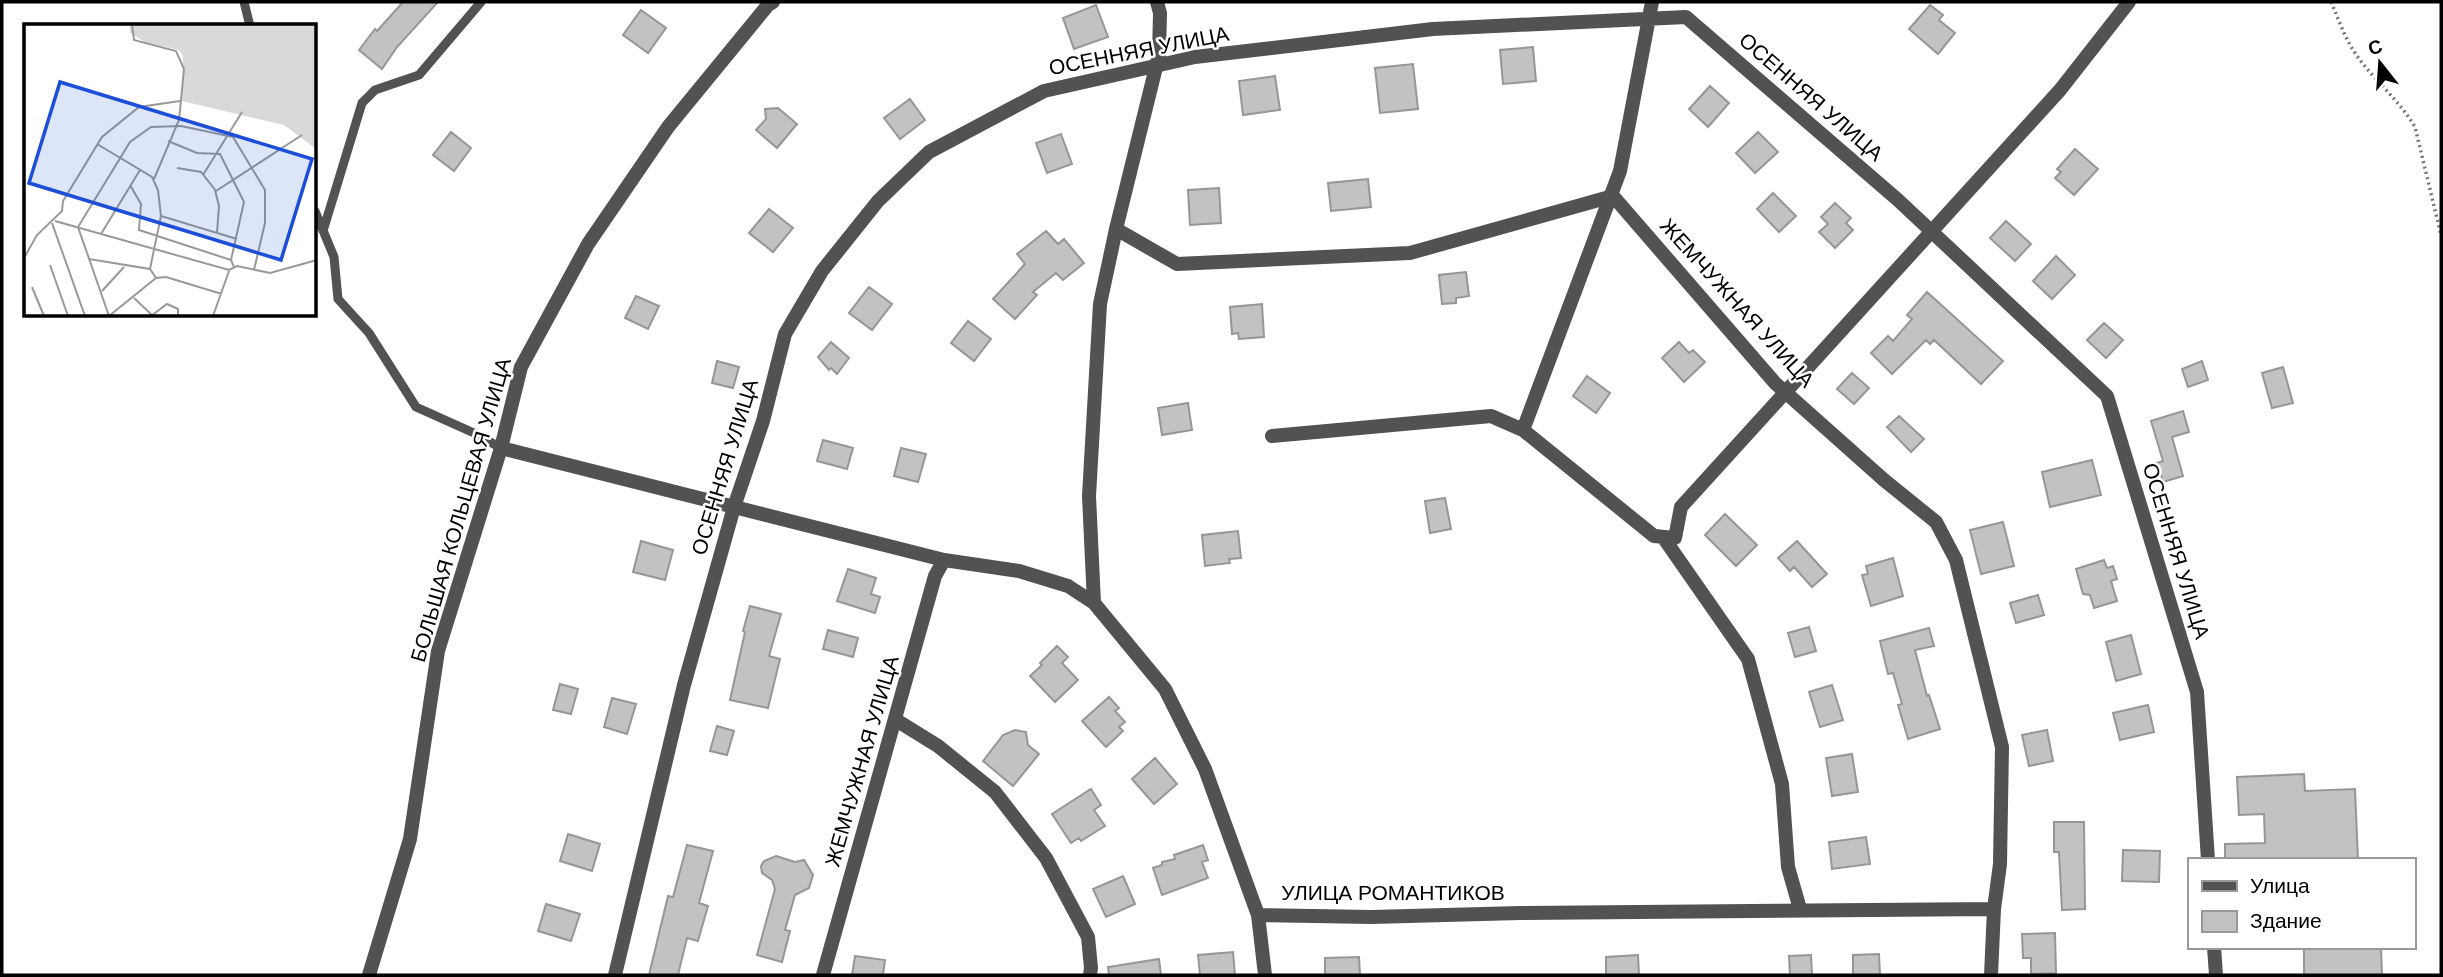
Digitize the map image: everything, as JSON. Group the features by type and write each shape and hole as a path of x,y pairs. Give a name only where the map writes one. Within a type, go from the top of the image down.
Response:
{"street":[{"name":"БОЛЬШАЯ КОЛЬЦЕВАЯ УЛИЦА","path":"369,975 410,839 438,651 501,448 521,367 589,244 668,127 773,2"},
{"path":"1094,603 1089,496 1100,304 1157,66 1160,13 1157,2"},
{"path":"1523,430 1620,171 1653,2"},
{"path":"1272,436 1491,416 1523,430 1654,536 1675,538 1681,507 2060,90 2129,2"},
{"name":"ОСЕННЯЯ УЛИЦА","path":"615,975 684,685 734,507 763,421 785,334 822,271 878,201 929,152 1044,91 1195,57 1433,29 1686,17 1898,200 2107,396 2197,692 2208,858"},
{"name":"ЖЕМЧУЖНАЯ УЛИЦА","path":"1610,197 1613,196 1775,383 1936,522 1955,560 2001,747 2000,864 1994,909 1991,975"},
{"path":"1116,229 1177,264 1410,253 1610,197"},
{"name":"УЛИЦА РОМАНТИКОВ","path":"501,448 944,560 1019,571 1068,586 1094,603 1165,689 1205,769 1258,915 1371,917 1800,909 1994,909"},
{"path":"1663,537 1748,659 1782,784 1788,867 1800,909"},
{"name":"ЖЕМЧУЖНАЯ УЛИЦА","path":"823,975 935,576 944,560"},
{"path":"896,720 939,746 995,792 1046,858 1088,937 1090,975"},
{"path":"1258,915 1265,975"},
{"path":"2214,949 2216,975"}],"lane":[{"path":"244,2 250,24"},
{"path":"323,231 362,103 376,90 419,75 481,2"},
{"path":"317,216 334,257 338,299 369,333 416,407 501,448"}],"path":[{"path":"2331,2 2357,56 2406,111 2415,127 2441,235"}],"building":[{"path":"403,2 438,2 397,47 382,69 359,50 375,29 377,31"},
{"path":"1096,5 1108,37 1074,49 1063,18"},
{"path":"1930,5 1943,15 1939,20 1955,33 1938,54 1909,29"},
{"path":"641,10 666,28 648,53 623,35"},
{"path":"1533,47 1536,81 1503,84 1500,50"},
{"path":"1413,64 1418,109 1380,113 1375,68"},
{"path":"1275,76 1280,110 1243,115 1239,81"},
{"path":"1710,86 1729,103 1708,127 1689,109"},
{"path":"910,99 925,120 900,139 884,118"},
{"path":"778,108 797,124 777,148 756,130 766,119 765,109"},
{"path":"451,132 471,148 454,171 433,155"},
{"path":"1758,132 1778,152 1755,173 1736,153"},
{"path":"1061,134 1072,164 1047,173 1036,143"},
{"path":"2075,149 2098,169 2074,195 2055,178 2061,172 2057,169"},
{"path":"1368,179 1371,207 1331,211 1328,183"},
{"path":"1219,188 1221,223 1190,225 1188,190"},
{"path":"1773,193 1796,216 1779,232 1757,209"},
{"path":"1835,203 1851,218 1846,223 1853,230 1835,248 1819,232 1828,224 1821,217"},
{"path":"769,209 793,228 773,252 749,233"},
{"path":"2006,221 2031,244 2015,261 1990,238"},
{"path":"1046,231 1058,244 1064,239 1084,263 1063,280 1056,273 1033,292 1037,295 1015,319 993,299 1025,264 1017,254"},
{"path":"2056,256 2075,275 2052,299 2033,281"},
{"path":"1466,272 1469,296 1456,298 1456,303 1442,304 1439,275"},
{"path":"869,287 892,304 872,330 849,313"},
{"path":"1927,292 2003,361 1981,384 1934,340 1930,344 1926,340 1892,374 1871,353 1888,336 1893,341 1912,319 1907,315"},
{"path":"636,296 659,306 648,329 625,318"},
{"path":"1262,304 1264,337 1239,339 1238,333 1232,334 1230,307"},
{"path":"968,321 991,339 974,361 951,343"},
{"path":"2104,323 2123,340 2106,358 2087,340"},
{"path":"831,342 849,358 837,374 831,368 829,370 818,357"},
{"path":"1679,342 1689,353 1693,350 1705,362 1684,382 1662,358"},
{"path":"717,361 739,367 733,388 712,383"},
{"path":"2202,361 2208,380 2188,387 2182,369"},
{"path":"2283,367 2293,403 2272,408 2262,373"},
{"path":"1852,373 1869,388 1854,404 1837,389"},
{"path":"1587,376 1610,393 1596,413 1573,396"},
{"path":"1188,403 1192,430 1162,435 1158,408"},
{"path":"2183,411 2189,432 2172,437 2183,476 2163,482 2157,463 2163,461 2151,421"},
{"path":"1899,416 1924,439 1911,452 1887,427"},
{"path":"823,440 853,448 847,469 817,461"},
{"path":"901,448 926,454 918,482 894,476"},
{"path":"2092,460 2101,495 2050,507 2042,472"},
{"path":"1445,498 1451,529 1430,533 1425,501"},
{"path":"1725,514 1757,545 1736,566 1705,535"},
{"path":"2003,522 2014,566 1981,574 1970,530"},
{"path":"1238,531 1241,558 1229,559 1230,563 1205,566 1202,535"},
{"path":"641,541 673,550 665,580 633,572"},
{"path":"1797,541 1827,574 1812,587 1794,567 1790,571 1778,558"},
{"path":"1893,558 1903,596 1871,606 1862,575 1868,574 1866,566"},
{"path":"2104,560 2107,568 2113,566 2117,579 2111,581 2117,601 2094,608 2090,595 2083,594 2076,569"},
{"path":"848,569 876,578 871,594 880,597 875,613 837,601"},
{"path":"2038,595 2044,615 2016,623 2010,603"},
{"path":"750,606 781,614 769,656 780,659 768,708 730,700"},
{"path":"1809,627 1816,651 1795,657 1788,633"},
{"path":"1929,628 1934,646 1915,650 1927,696 1929,695 1940,729 1908,739 1898,705 1902,704 1893,673 1888,674 1880,641"},
{"path":"828,630 858,638 853,657 823,649"},
{"path":"2131,635 2141,674 2116,681 2106,642"},
{"path":"1057,646 1068,657 1062,663 1078,680 1055,702 1030,676"},
{"path":"560,684 578,689 571,714 553,710"},
{"path":"1832,685 1843,720 1820,727 1809,692"},
{"path":"1109,697 1119,708 1115,711 1125,722 1119,727 1123,731 1106,747 1082,721"},
{"path":"612,698 636,704 627,734 604,727"},
{"path":"2148,705 2154,732 2120,740 2113,713"},
{"path":"717,726 734,731 727,755 710,751"},
{"path":"1015,730 1026,732 1028,745 1039,754 1013,786 983,761 1003,735"},
{"path":"2047,730 2053,761 2029,766 2022,735"},
{"path":"1852,754 1858,792 1832,796 1826,758"},
{"path":"1155,758 1177,784 1154,804 1132,779"},
{"path":"2304,774 2305,791 2355,789 2358,858 2225,858 2225,844 2265,843 2264,814 2239,815 2237,777"},
{"path":"1091,789 1101,805 1094,810 1105,826 1081,841 1079,838 1071,843 1052,814"},
{"path":"2054,822 2084,822 2085,909 2062,910 2059,852 2054,852"},
{"path":"568,834 600,844 592,871 560,861"},
{"path":"1866,837 1870,864 1832,869 1829,842"},
{"path":"687,845 713,851 699,903 708,906 698,941 687,938 678,975 649,975 668,896 673,897"},
{"path":"1203,845 1208,860 1202,862 1208,878 1162,895 1153,868 1162,865 1162,862 1175,859 1174,855"},
{"path":"2123,850 2160,851 2159,882 2122,881"},
{"path":"776,856 795,862 804,860 813,875 809,888 795,895 785,930 790,931 782,962 757,955 775,889 772,880 762,873 761,866 764,861"},
{"path":"1123,876 1135,904 1106,917 1093,889"},
{"path":"546,904 580,914 571,941 538,931"},
{"path":"2055,933 2056,973 2031,974 2031,958 2023,958 2022,934"},
{"path":"2304,949 2381,949 2382,975 2304,975"},
{"path":"1233,952 1235,975 1200,975 1198,955"},
{"path":"1879,954 1880,975 1853,975 1853,955"},
{"path":"1638,955 1639,975 1606,975 1606,957"},
{"path":"1811,955 1812,975 1790,975 1789,956"},
{"path":"855,956 885,960 883,975 852,975"},
{"path":"1359,957 1360,975 1325,975 1325,958"},
{"path":"1159,959 1161,975 1109,975 1108,967"}]}
